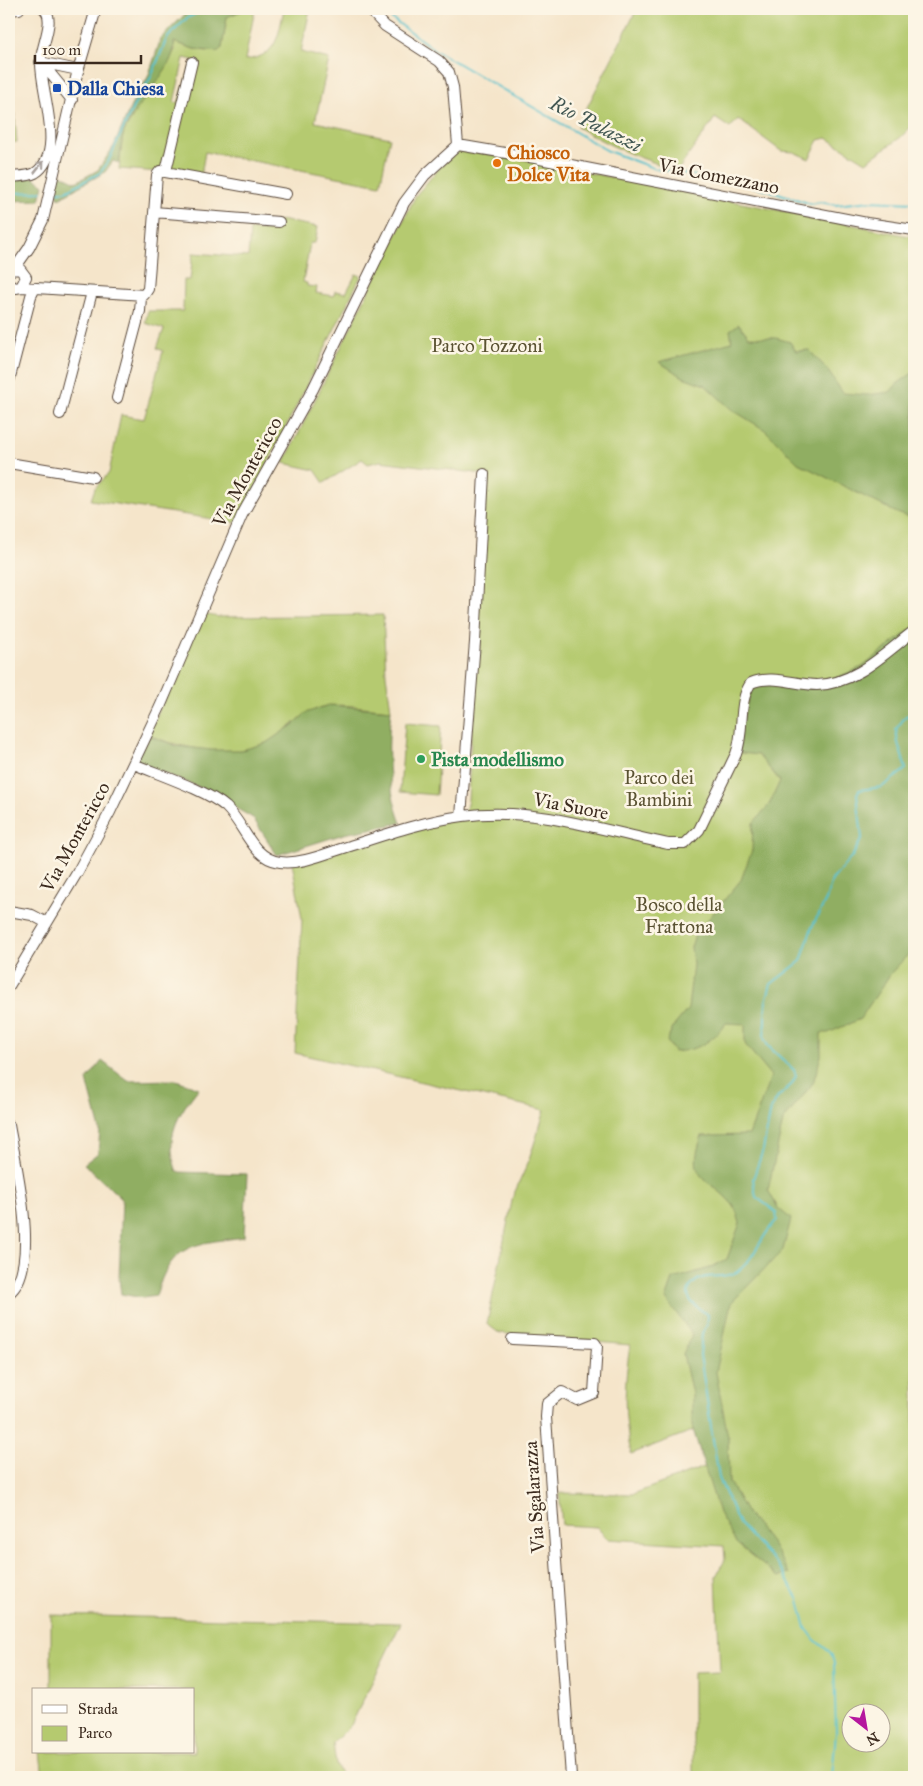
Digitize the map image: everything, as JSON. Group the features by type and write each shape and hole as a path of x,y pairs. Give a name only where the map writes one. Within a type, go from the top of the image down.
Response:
{"street":[{"path":"9,10 19,9"},
{"path":"9,177 27,176 38,170 49,152 51,137 40,62 49,20 44,9"},
{"path":"96,9 77,74 43,220 16,280 33,292 92,292 141,297"},
{"path":"369,9 385,26 439,61 449,72 453,87 458,145"},
{"path":"40,62 64,67 77,74"},
{"path":"40,62 72,100"},
{"path":"118,398 140,311 141,297 148,289 156,175 162,171 192,62"},
{"path":"58,82 55,74 64,67"},
{"path":"58,82 66,84 77,74"},
{"name":"Via Comezzano","path":"458,145 535,158 867,223 914,230"},
{"name":"Via Montericco","path":"9,986 110,812 160,707 242,515 313,389 404,203 425,175 458,145"},
{"path":"162,171 286,194"},
{"path":"154,212 279,222"},
{"path":"9,381 33,292"},
{"path":"60,414 92,292"},
{"path":"9,464 93,477"},
{"path":"461,816 475,642 484,474"},
{"name":"Via Suore","path":"134,764 217,801 233,815 262,855 280,862 296,861 400,830 461,816 514,813 668,844 684,844 694,837 699,830 735,757 740,745 746,693 752,683 767,679 818,685 842,679 874,662 914,630"},
{"path":"9,912 32,915 47,923"},
{"path":"9,1125 25,1222 23,1266 15,1288 9,1293"},
{"name":"Via Sgalarazza","path":"512,1339 595,1343 598,1346 594,1393 577,1400 562,1392 547,1404 546,1417 571,1777"}],"green space":[{"path":"190,9 246,9 227,17 222,48 217,52 194,49 174,42 169,63 124,132 119,163 113,161 105,172 59,198 56,191 58,173 76,182 98,170 114,146 131,106 148,77 161,38"},
{"path":"246,9 255,9 245,60 264,54 275,43 284,9 310,9 301,52 329,59 315,122 390,138 380,185 205,152 201,175 119,169 123,133 175,50 174,41 204,51 222,48 227,16","holes":["184,58 193,60 178,103 174,102"]},
{"path":"637,9 766,9 782,18 788,9 914,9 914,124 901,137 866,162 827,138 819,140 809,159 794,152 781,151 738,119 730,128 715,118 678,170 626,152 577,127"},
{"path":"9,44 17,142 9,143"},
{"name":"Bosco della Frattona","path":"458,147 914,237 914,1777 693,1777 693,1673 720,1672 716,1576 725,1560 724,1546 607,1539 597,1527 562,1525 559,1493 633,1494 715,1463 708,1425 631,1454 625,1400 630,1345 499,1333 487,1324 513,1196 528,1163 545,1110 295,1053 302,919 292,862 464,816 468,800 484,474 380,461 368,464 362,459 324,483 315,470 284,463 416,195 458,152"},
{"path":"33,177 44,185 40,200 9,201 9,181"},
{"path":"280,220 318,227 315,243 310,243 303,282 307,283 307,286 317,287 316,293 334,296 335,291 346,293 356,274 361,276 238,523 91,500 95,488 109,473 121,415 144,419 163,351 157,348 164,329 145,323 148,311 183,311 184,280 190,280 193,253 248,257 250,230 273,231"},
{"path":"739,324 749,337 776,338 790,342 796,351 809,350 826,368 843,393 867,395 890,392 897,384 914,372 914,519 897,513 798,463 765,430 731,409 705,385 683,377 659,362 732,342 730,330"},
{"path":"202,614 219,617 383,615 386,675 391,710 326,706 310,712 268,742 240,750 224,751 192,748 148,735"},
{"path":"914,627 914,948 891,973 860,1019 828,1033 821,1033 821,1056 813,1083 783,1121 768,1190 778,1208 791,1219 783,1250 731,1303 716,1372 728,1437 729,1482 746,1512 772,1544 789,1574 778,1577 736,1543 719,1513 692,1426 692,1394 683,1354 692,1334 666,1299 673,1279 710,1268 727,1259 740,1223 733,1205 702,1177 696,1162 697,1151 702,1136 749,1135 771,1076 745,1044 745,1024 726,1023 710,1040 690,1049 674,1052 667,1041 673,1027 688,1009 693,964 691,947 695,935 741,880 752,850 753,823 769,805 780,781 758,755 733,752 754,680 829,681 862,667"},
{"path":"328,705 391,710 389,767 393,796 401,823 344,834 277,855 253,818 199,787 132,761 148,735 177,746 211,750 242,750 266,743 294,724 306,713"},
{"name":"Pista modellismo","path":"405,723 441,726 436,795 400,792"},
{"path":"102,1061 128,1081 176,1080 199,1088 179,1117 172,1137 173,1159 177,1172 247,1174 244,1237 199,1245 178,1255 169,1265 162,1278 156,1296 143,1298 121,1294 119,1279 122,1199 84,1164 98,1153 100,1130 87,1080"},
{"path":"51,1615 401,1623 351,1725 333,1743 336,1765 343,1777 43,1777 40,1754 195,1754 195,1688 51,1688"}],"waterway":[{"name":"Rio Palazzi","path":"56,191 66,191 100,173 108,162 133,107 151,77 167,38 187,18 206,9"},
{"name":"Rio Palazzi","path":"379,9 435,50 608,151 656,169 769,190 811,204 820,202 836,205 870,201 914,203"},
{"name":"Rio Palazzi","path":"9,193 42,192"},
{"path":"832,1777 836,1732 834,1663 831,1653 815,1640 806,1628 799,1600 778,1565 739,1524 719,1478 700,1355 702,1333 707,1325 708,1315 692,1303 688,1291 701,1278 725,1276 737,1272 749,1260 777,1220 776,1212 756,1197 753,1179 763,1150 771,1109 778,1097 792,1084 796,1076 794,1070 768,1046 764,1038 766,1001 771,984 801,961 812,927 826,900 832,880 853,855 862,838 857,794 859,790 882,787 906,769 896,729 906,716 914,714"}],"place":[{"name":"Dalla Chiesa","path":"57,88"},
{"name":"Chiosco Dolce Vita","path":"497,163"},
{"name":"Pista modellismo","path":"421,759"}],"park label":[{"name":"Parco Tozzoni","path":"487,345"},
{"name":"Parco dei Bambini","path":"659,788"}]}
